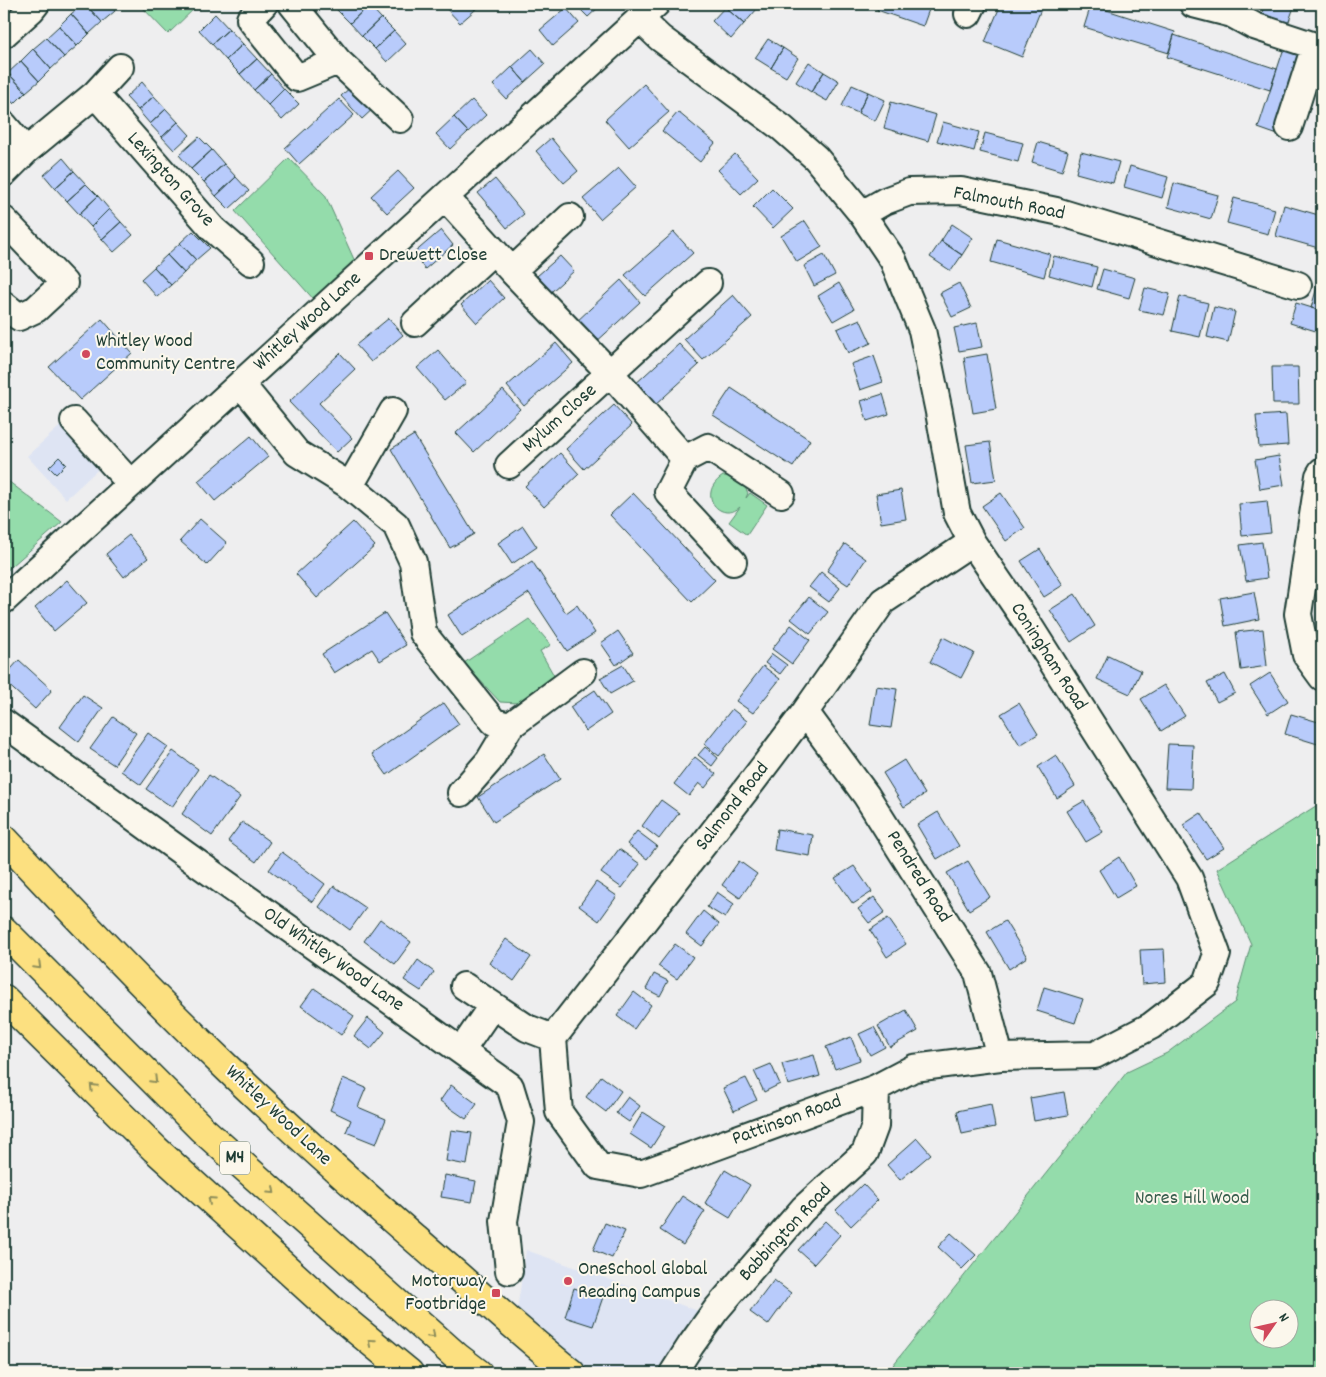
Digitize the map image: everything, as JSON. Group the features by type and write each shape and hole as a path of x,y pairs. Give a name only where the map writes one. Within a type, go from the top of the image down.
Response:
{"main road":[{"name":"Whitley Wood Lane","path":"4,838 70,910 146,988 258,1098 388,1216 571,1373"},
{"name":"M4","path":"4,932 202,1129 478,1373"},
{"name":"M4","path":"4,999 155,1149 331,1309 409,1373"}],"street":[{"path":"4,34 36,4"},
{"path":"264,4 250,19 297,78 338,61"},
{"path":"292,4 338,61 400,119"},
{"path":"1193,4 1233,9 1254,26 1315,46 1289,127"},
{"path":"648,11 660,38 782,128 816,158 862,214"},
{"name":"Whitley Wood Lane","path":"4,600 648,11"},
{"path":"4,173 26,151 95,94 120,67"},
{"name":"Lexington Grove","path":"95,94 212,229 250,262"},
{"path":"4,125 26,151"},
{"name":"Falmouth Road","path":"862,214 885,201 908,192 961,191 1056,211 1298,285"},
{"name":"Mylum Close","path":"445,197 512,272 610,373 686,459"},
{"name":"Coningham Road","path":"862,214 892,260 922,330 939,412 956,513 972,542 1028,624 1189,878 1217,954 1207,983 1151,1026 1112,1046"},
{"path":"512,272 570,217"},
{"path":"4,220 64,284 36,309 12,311"},
{"path":"414,323 493,251"},
{"name":"Mylum Close","path":"509,465 708,283"},
{"path":"241,384 297,453 350,486 396,525 413,562 423,633 494,722 510,726"},
{"path":"350,486 393,412"},
{"path":"74,421 131,484"},
{"path":"733,562 668,492 686,459 708,447 781,494"},
{"path":"1322,471 1319,476 1298,614 1306,655 1322,677"},
{"name":"Salmond Road","path":"553,1038 805,712 883,601 972,542"},
{"path":"461,794 489,761 510,726 583,672"},
{"name":"Pendred Road","path":"805,712 866,794 978,973 1000,1057"},
{"name":"Old Whitley Wood Lane","path":"4,723 202,867 510,1086 521,1122 504,1220 509,1271"},
{"path":"464,986 527,1028 553,1038"},
{"path":"461,1051 492,1006"},
{"name":"Pattinson Road","path":"553,1038 559,1112 598,1166 641,1174 876,1088 914,1068 1000,1057 1095,1055 1112,1046"},
{"name":"Babbington Road","path":"673,1373 716,1310 770,1246 803,1210 866,1153 875,1126 876,1088"}],"shaded area":[{"path":"68,419 106,462 66,499 27,456"},
{"name":"OneSchool Global Reading Campus","path":"526,1250 704,1313 663,1373 585,1373 516,1317"}],"green space":[{"path":"139,4 199,4 168,34"},
{"path":"289,158 325,195 357,266 316,302 235,211"},
{"path":"723,476 739,480 748,493 746,498 750,493 767,505 747,535 729,522 740,507 733,511 725,512 714,505 711,498 711,491 715,483"},
{"path":"4,478 62,522 4,573"},
{"path":"529,619 551,645 540,651 556,679 518,703 500,702 464,663"},
{"name":"Nores Hill Wood","path":"1322,802 1322,1373 904,1373 893,1365 1127,1072 1167,1053 1235,1002 1251,944 1217,869"}],"water":[{"path":"1322,1316 1322,1347 1317,1331 1319,1320"}],"building":[{"path":"83,4 102,22 89,34 71,14"},
{"path":"85,4 108,4 115,11 102,22"},
{"path":"344,4 369,5 350,23 337,10"},
{"path":"444,4 469,4 475,10 460,23"},
{"path":"469,4 481,4 475,10"},
{"path":"575,4 598,4 600,6 588,17"},
{"path":"728,4 751,4 757,9 744,24 725,7"},
{"path":"879,4 931,4 923,26 877,10"},
{"path":"1001,4 1043,4 1022,57 985,42"},
{"path":"1265,4 1295,4 1287,27 1260,18"},
{"path":"369,5 381,18 362,36 350,23"},
{"path":"1091,5 1175,32 1169,53 1084,27"},
{"path":"725,7 744,24 731,39 712,21"},
{"path":"566,8 579,23 553,46 540,30"},
{"path":"71,14 89,34 77,46 59,26"},
{"path":"215,14 229,29 212,44 199,30"},
{"path":"381,18 394,31 375,49 362,36"},
{"path":"59,26 77,46 64,57 46,38"},
{"path":"229,29 243,44 226,60 212,44"},
{"path":"394,31 406,44 387,62 375,49"},
{"path":"1174,35 1277,69 1270,90 1167,57"},
{"path":"46,38 64,57 51,69 33,49"},
{"path":"768,39 783,48 771,68 755,58"},
{"path":"243,44 257,59 240,74 226,60"},
{"path":"783,48 798,58 786,77 771,68"},
{"path":"1284,48 1301,54 1275,134 1258,128"},
{"path":"33,49 51,69 39,81 21,61"},
{"path":"532,49 545,64 525,82 512,67"},
{"path":"257,59 271,74 254,90 240,74"},
{"path":"21,61 39,81 26,92 8,73"},
{"path":"809,62 824,72 811,92 796,82"},
{"path":"512,67 525,82 506,99 493,85"},
{"path":"824,72 839,81 827,101 811,92"},
{"path":"8,73 26,92 14,104 4,93 4,77"},
{"path":"271,74 284,89 268,105 254,90"},
{"path":"142,82 154,96 138,110 126,97"},
{"path":"355,83 376,106 362,119 341,96"},
{"path":"644,84 669,112 629,147 605,120"},
{"path":"852,85 868,92 858,113 842,106"},
{"path":"284,89 299,104 282,120 268,105"},
{"path":"868,92 885,100 875,121 858,113"},
{"path":"154,96 166,109 150,124 138,110"},
{"path":"339,99 354,115 299,164 285,148"},
{"path":"472,100 486,115 468,132 454,117"},
{"path":"891,102 936,115 928,141 884,128"},
{"path":"166,109 178,122 162,137 150,124"},
{"path":"678,112 715,143 700,162 662,131"},
{"path":"454,117 468,132 450,149 436,134"},
{"path":"178,122 190,135 174,150 162,137"},
{"path":"943,122 979,132 974,151 937,141"},
{"path":"985,133 1023,143 1018,162 980,152"},
{"path":"199,137 212,150 191,169 179,155"},
{"path":"551,138 578,171 564,183 536,151"},
{"path":"1038,142 1068,151 1062,171 1032,162"},
{"path":"212,150 224,164 204,182 191,169"},
{"path":"1081,152 1119,162 1113,183 1076,173"},
{"path":"735,154 758,178 741,194 718,170"},
{"path":"63,158 74,171 55,188 44,175"},
{"path":"224,164 236,177 216,196 204,182"},
{"path":"1130,166 1168,177 1162,198 1124,187"},
{"path":"619,168 636,187 600,219 583,199"},
{"path":"74,171 86,184 67,201 55,188"},
{"path":"398,171 414,188 387,213 371,196"},
{"path":"236,177 249,191 229,209 216,196"},
{"path":"495,179 524,214 507,228 478,193"},
{"path":"1174,183 1218,195 1211,219 1168,207"},
{"path":"86,184 98,196 79,214 67,201"},
{"path":"772,188 793,209 773,228 753,207"},
{"path":"98,196 109,209 91,227 79,214"},
{"path":"1234,198 1275,209 1268,234 1227,223"},
{"path":"1284,205 1322,216 1322,249 1276,236"},
{"path":"109,209 121,222 102,239 91,227"},
{"path":"805,221 822,247 797,262 781,236"},
{"path":"121,222 133,235 114,252 102,239"},
{"path":"952,224 973,238 962,255 941,241"},
{"path":"441,230 453,245 425,269 413,254"},
{"path":"193,231 210,248 196,260 180,243"},
{"path":"674,232 693,253 645,296 625,275"},
{"path":"997,239 1050,254 1044,277 991,262"},
{"path":"941,241 962,255 951,271 930,257"},
{"path":"180,243 196,260 184,273 167,255"},
{"path":"167,255 184,273 171,285 154,267"},
{"path":"824,255 835,275 814,286 804,266"},
{"path":"560,256 574,271 551,292 537,276"},
{"path":"1054,256 1097,267 1092,287 1049,275"},
{"path":"154,267 171,285 157,297 141,279"},
{"path":"1103,269 1135,278 1129,298 1097,289"},
{"path":"488,280 504,298 477,323 461,305"},
{"path":"621,280 640,302 594,344 575,323"},
{"path":"1319,280 1322,281 1322,311 1311,308"},
{"path":"839,283 854,309 833,321 818,296"},
{"path":"959,283 971,308 952,317 940,293"},
{"path":"1145,288 1170,294 1164,315 1139,310"},
{"path":"733,295 752,317 703,360 684,339"},
{"path":"1180,296 1208,303 1200,337 1172,331"},
{"path":"1296,303 1322,311 1322,333 1290,323"},
{"path":"1214,307 1235,312 1228,342 1207,337"},
{"path":"389,318 403,335 371,362 356,345"},
{"path":"102,319 132,353 80,400 49,367"},
{"path":"860,319 871,343 848,353 837,329"},
{"path":"977,323 982,347 959,351 954,328"},
{"path":"556,343 573,363 524,406 507,386"},
{"path":"679,344 699,365 653,407 633,386"},
{"path":"438,350 466,383 445,400 417,368"},
{"path":"340,353 355,369 319,403 352,438 337,452 289,402"},
{"path":"987,354 996,409 973,413 964,358"},
{"path":"874,356 883,382 860,390 851,364"},
{"path":"1272,367 1298,367 1299,404 1273,404"},
{"path":"4,370 11,378 4,384"},
{"path":"731,388 810,440 793,467 713,415"},
{"path":"503,390 520,409 474,452 456,433"},
{"path":"883,394 889,414 867,421 861,401"},
{"path":"614,405 632,425 584,469 566,449"},
{"path":"1286,414 1288,445 1259,447 1256,416"},
{"path":"414,435 474,534 450,548 391,449"},
{"path":"251,436 268,457 215,501 198,481"},
{"path":"990,442 996,480 972,483 966,445"},
{"path":"560,453 579,474 544,507 525,486"},
{"path":"1279,456 1284,485 1260,489 1255,460"},
{"path":"59,457 66,464 56,474 49,467"},
{"path":"901,490 906,519 881,523 876,494"},
{"path":"633,493 715,580 692,602 610,515"},
{"path":"1001,493 1025,528 1006,541 982,506"},
{"path":"1267,501 1271,533 1242,536 1239,504"},
{"path":"200,519 227,543 207,565 180,541"},
{"path":"353,522 375,546 317,598 296,574"},
{"path":"523,526 537,547 512,564 498,543"},
{"path":"129,535 148,558 124,577 106,554"},
{"path":"1262,542 1267,578 1246,581 1240,545"},
{"path":"845,544 866,559 848,585 827,571"},
{"path":"1040,549 1063,585 1044,597 1021,561"},
{"path":"532,561 566,613 577,605 595,633 567,651 529,593 462,637 448,615"},
{"path":"821,572 840,588 829,602 809,587"},
{"path":"67,580 87,603 54,631 35,608"},
{"path":"1254,592 1259,619 1225,626 1220,598"},
{"path":"1075,594 1095,626 1071,642 1050,610"},
{"path":"809,597 828,612 810,634 791,619"},
{"path":"385,613 406,645 380,661 372,649 334,673 322,654"},
{"path":"791,625 810,640 792,664 772,649"},
{"path":"1263,629 1267,666 1241,670 1236,632"},
{"path":"618,631 633,653 616,665 601,643"},
{"path":"943,637 974,653 961,678 930,662"},
{"path":"772,654 787,665 780,674 765,663"},
{"path":"1108,655 1141,671 1130,694 1097,679"},
{"path":"19,660 52,690 35,709 4,681 4,677"},
{"path":"623,665 633,681 610,694 600,678"},
{"path":"763,666 780,679 753,713 736,701"},
{"path":"1270,673 1288,701 1268,714 1250,686"},
{"path":"1225,674 1235,693 1217,702 1207,683"},
{"path":"1164,685 1185,716 1161,731 1141,699"},
{"path":"876,686 897,689 891,728 870,725"},
{"path":"595,690 611,714 586,731 570,707"},
{"path":"83,695 103,708 79,742 60,727"},
{"path":"444,703 459,724 387,775 372,754"},
{"path":"1019,703 1038,734 1020,745 1001,714"},
{"path":"732,709 747,721 719,756 704,744"},
{"path":"1291,714 1322,723 1321,745 1285,734"},
{"path":"113,717 136,733 114,765 90,749"},
{"path":"148,733 168,747 141,785 121,771"},
{"path":"1168,744 1193,745 1191,789 1165,788"},
{"path":"705,747 718,758 712,766 698,755"},
{"path":"173,751 198,769 172,807 146,789"},
{"path":"544,754 560,779 494,822 478,797"},
{"path":"1056,755 1075,786 1057,798 1038,767"},
{"path":"695,757 716,774 705,788 699,783 689,796 674,784"},
{"path":"904,760 925,794 904,807 883,773"},
{"path":"209,775 240,797 212,836 182,814"},
{"path":"661,800 679,813 659,839 642,826"},
{"path":"1084,801 1103,832 1086,842 1067,811"},
{"path":"938,812 959,846 937,859 917,825"},
{"path":"1201,813 1224,848 1206,859 1183,825"},
{"path":"242,822 270,842 256,862 228,841"},
{"path":"777,829 813,835 810,856 774,850"},
{"path":"637,831 657,846 647,859 627,844"},
{"path":"619,849 640,864 622,888 601,873"},
{"path":"282,852 325,884 312,902 269,870"},
{"path":"1119,857 1136,886 1116,898 1099,870"},
{"path":"739,861 757,874 740,898 722,885"},
{"path":"968,861 990,897 969,910 947,873"},
{"path":"854,866 872,892 853,904 835,878"},
{"path":"596,882 617,896 599,921 579,906"},
{"path":"334,886 366,908 350,930 319,907"},
{"path":"717,892 734,904 725,918 707,907"},
{"path":"874,897 885,912 869,923 858,909"},
{"path":"703,911 719,924 702,946 686,934"},
{"path":"888,918 906,944 887,957 870,930"},
{"path":"380,919 411,942 395,964 364,941"},
{"path":"1005,921 1027,957 1009,969 987,932"},
{"path":"506,939 531,957 514,981 489,963"},
{"path":"675,944 693,957 677,979 658,966"},
{"path":"1164,949 1166,982 1142,984 1140,950"},
{"path":"418,960 434,972 421,991 404,980"},
{"path":"654,974 668,981 660,996 646,989"},
{"path":"1044,987 1083,999 1075,1023 1037,1011"},
{"path":"314,988 354,1016 341,1035 301,1006"},
{"path":"634,992 651,1005 634,1029 617,1016"},
{"path":"906,1010 918,1031 890,1047 878,1026"},
{"path":"368,1018 385,1032 371,1049 354,1036"},
{"path":"874,1027 885,1047 870,1055 859,1034"},
{"path":"851,1037 860,1060 835,1069 826,1047"},
{"path":"814,1055 820,1076 788,1085 782,1064"},
{"path":"771,1064 780,1084 764,1092 754,1071"},
{"path":"601,1076 621,1091 606,1112 586,1097"},
{"path":"343,1078 366,1088 358,1107 386,1119 376,1144 346,1132 351,1120 330,1110"},
{"path":"746,1078 757,1100 734,1111 723,1088"},
{"path":"451,1085 477,1104 466,1119 440,1101"},
{"path":"1064,1092 1068,1115 1034,1121 1030,1098"},
{"path":"628,1097 640,1106 629,1122 616,1113"},
{"path":"991,1104 995,1127 962,1134 957,1111"},
{"path":"643,1112 665,1126 651,1148 630,1134"},
{"path":"451,1130 472,1133 467,1165 446,1161"},
{"path":"917,1138 931,1154 900,1180 887,1165"},
{"path":"725,1170 750,1185 730,1218 705,1203"},
{"path":"445,1175 476,1181 472,1202 441,1197"},
{"path":"863,1184 878,1200 851,1226 836,1210"},
{"path":"682,1196 705,1211 683,1245 660,1230"},
{"path":"825,1221 840,1235 814,1264 798,1250"},
{"path":"605,1223 625,1231 612,1258 593,1250"},
{"path":"951,1233 976,1255 962,1269 938,1247"},
{"path":"774,1280 791,1293 768,1325 750,1312"},
{"path":"574,1288 603,1297 593,1326 565,1317"}],"place":[{"name":"Drewett Close","path":"369,256"},
{"name":"Whitley Wood Community Centre","path":"86,354"},
{"name":"OneSchool Global Reading Campus","path":"568,1281"},
{"name":"Motorway Footbridge","path":"496,1293"}]}
